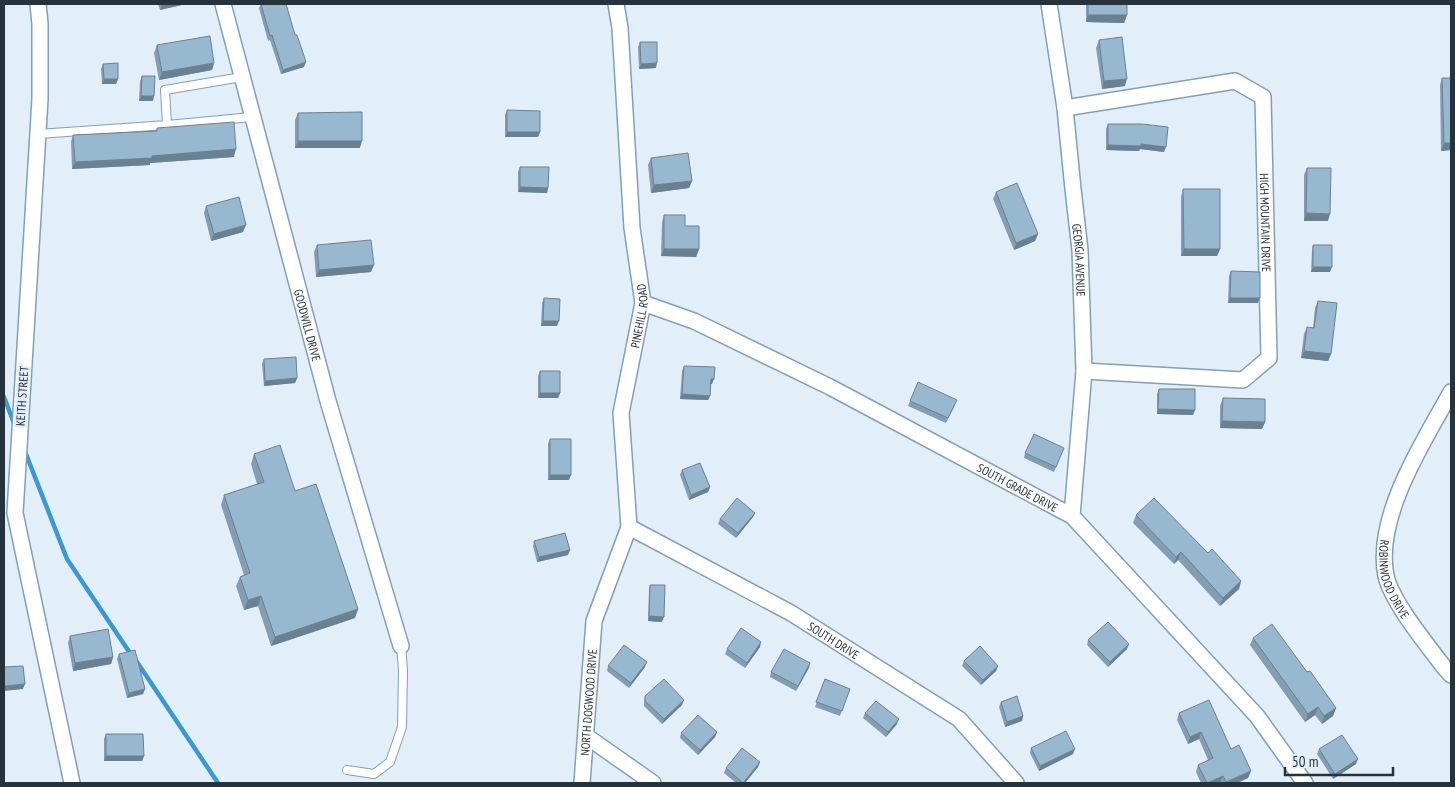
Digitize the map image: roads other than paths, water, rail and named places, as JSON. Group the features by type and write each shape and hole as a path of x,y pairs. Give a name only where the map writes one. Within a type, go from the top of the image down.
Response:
{"street":[{"name":"KEITH STREET","path":"38,4 40,24 38,134 14,513 72,783"},
{"name":"GOODWILL DRIVE","path":"223,4 328,401 400,646"},
{"name":"PINEHILL ROAD","path":"594,621 629,527 621,413 642,303 632,228 620,28 616,4"},
{"name":"GEORGIA AVENUE","path":"1049,4 1066,108 1080,250 1084,371 1072,516"},
{"name":"HIGH MOUNTAIN DRIVE","path":"1066,108 1235,81 1263,97 1269,358 1243,380 1084,371"},
{"name":"SOUTH GRADE DRIVE","path":"642,303 694,321 830,387 1072,516 1257,716 1305,783"},
{"name":"ROBINWOOD DRIVE","path":"1451,392 1406,475 1387,533 1385,556 1386,576 1394,594 1451,675"},
{"name":"SOUTH DRIVE","path":"629,527 791,612 960,719 1016,783"},
{"name":"NORTH DOGWOOD DRIVE","path":"582,783 594,621"},
{"path":"586,736 654,783"}],"lane":[{"path":"167,125 165,90 242,77"},
{"path":"38,134 252,117"},
{"path":"347,770 374,774 390,762 402,727 403,670 400,646"}],"waterway":[{"path":"4,397 15,426"},
{"path":"24,449 67,559 132,656"},
{"path":"137,662 218,783"}]}
